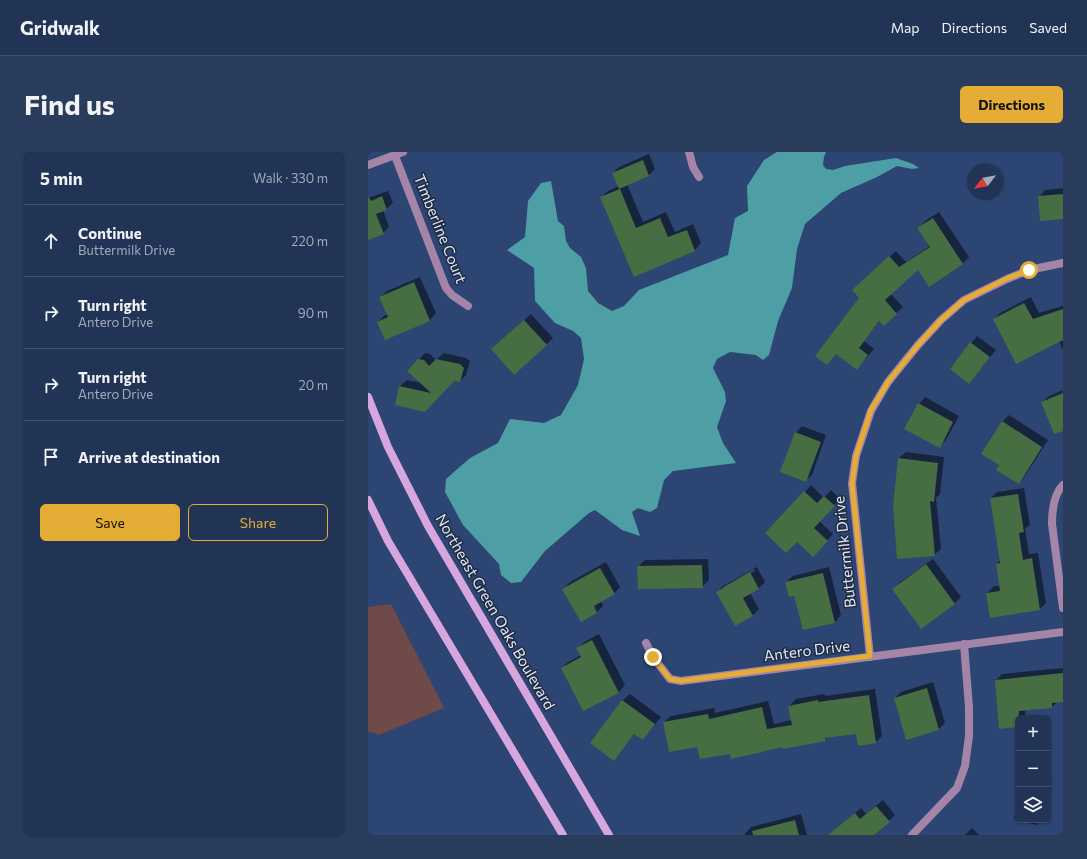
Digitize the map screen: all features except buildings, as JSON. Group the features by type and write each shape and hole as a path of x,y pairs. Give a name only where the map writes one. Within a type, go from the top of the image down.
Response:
{"main road":[{"name":"Northeast Green Oaks Boulevard","path":"368,397 388,447 428,526 609,835"},
{"path":"368,500 388,541 563,835"}],"street":[{"path":"368,165 403,152"},
{"path":"689,152 693,167 699,178"},
{"name":"Timberline Court","path":"395,156 446,288 452,295 468,306"},
{"name":"Buttermilk Drive","path":"870,656 852,484 856,456 871,410 888,382 918,345 941,320 964,300 1006,279 1029,270 1063,263"},
{"path":"1063,485 1058,492 1052,512 1052,524 1063,608"},
{"name":"Antero Drive","path":"646,643 653,657 670,679 681,681 1063,632"},
{"path":"912,835 957,788 965,766 969,736 969,722 964,644"}],"shaded area":[{"path":"777,152 826,152 823,165 826,169 833,170 845,166 896,158 913,164 919,168 912,169 897,166 877,177 841,193 805,224 797,249 792,288 778,321 769,355 763,360 756,355 730,352 717,359 713,368 725,392 726,401 717,427 723,443 736,463 673,471 664,480 657,508 650,512 638,508 632,512 640,536 622,530 595,510 589,513 545,551 521,582 511,583 501,575 499,564 463,525 445,492 446,479 470,458 498,443 510,419 544,423 561,415 578,385 584,359 581,338 573,331 555,323 535,301 534,268 507,250 525,237 528,201 541,183 551,181 558,221 564,226 566,241 570,248 581,257 586,268 588,291 598,303 612,311 624,306 639,290 728,255 735,218 748,211 747,186 764,160"},
{"path":"391,604 444,708 379,735 368,731 368,607"}],"route":[{"path":"653,657 670,679 681,681 870,656 852,484 856,456 871,410 888,382 918,345 941,320 964,300 1006,279 1029,270"}]}
